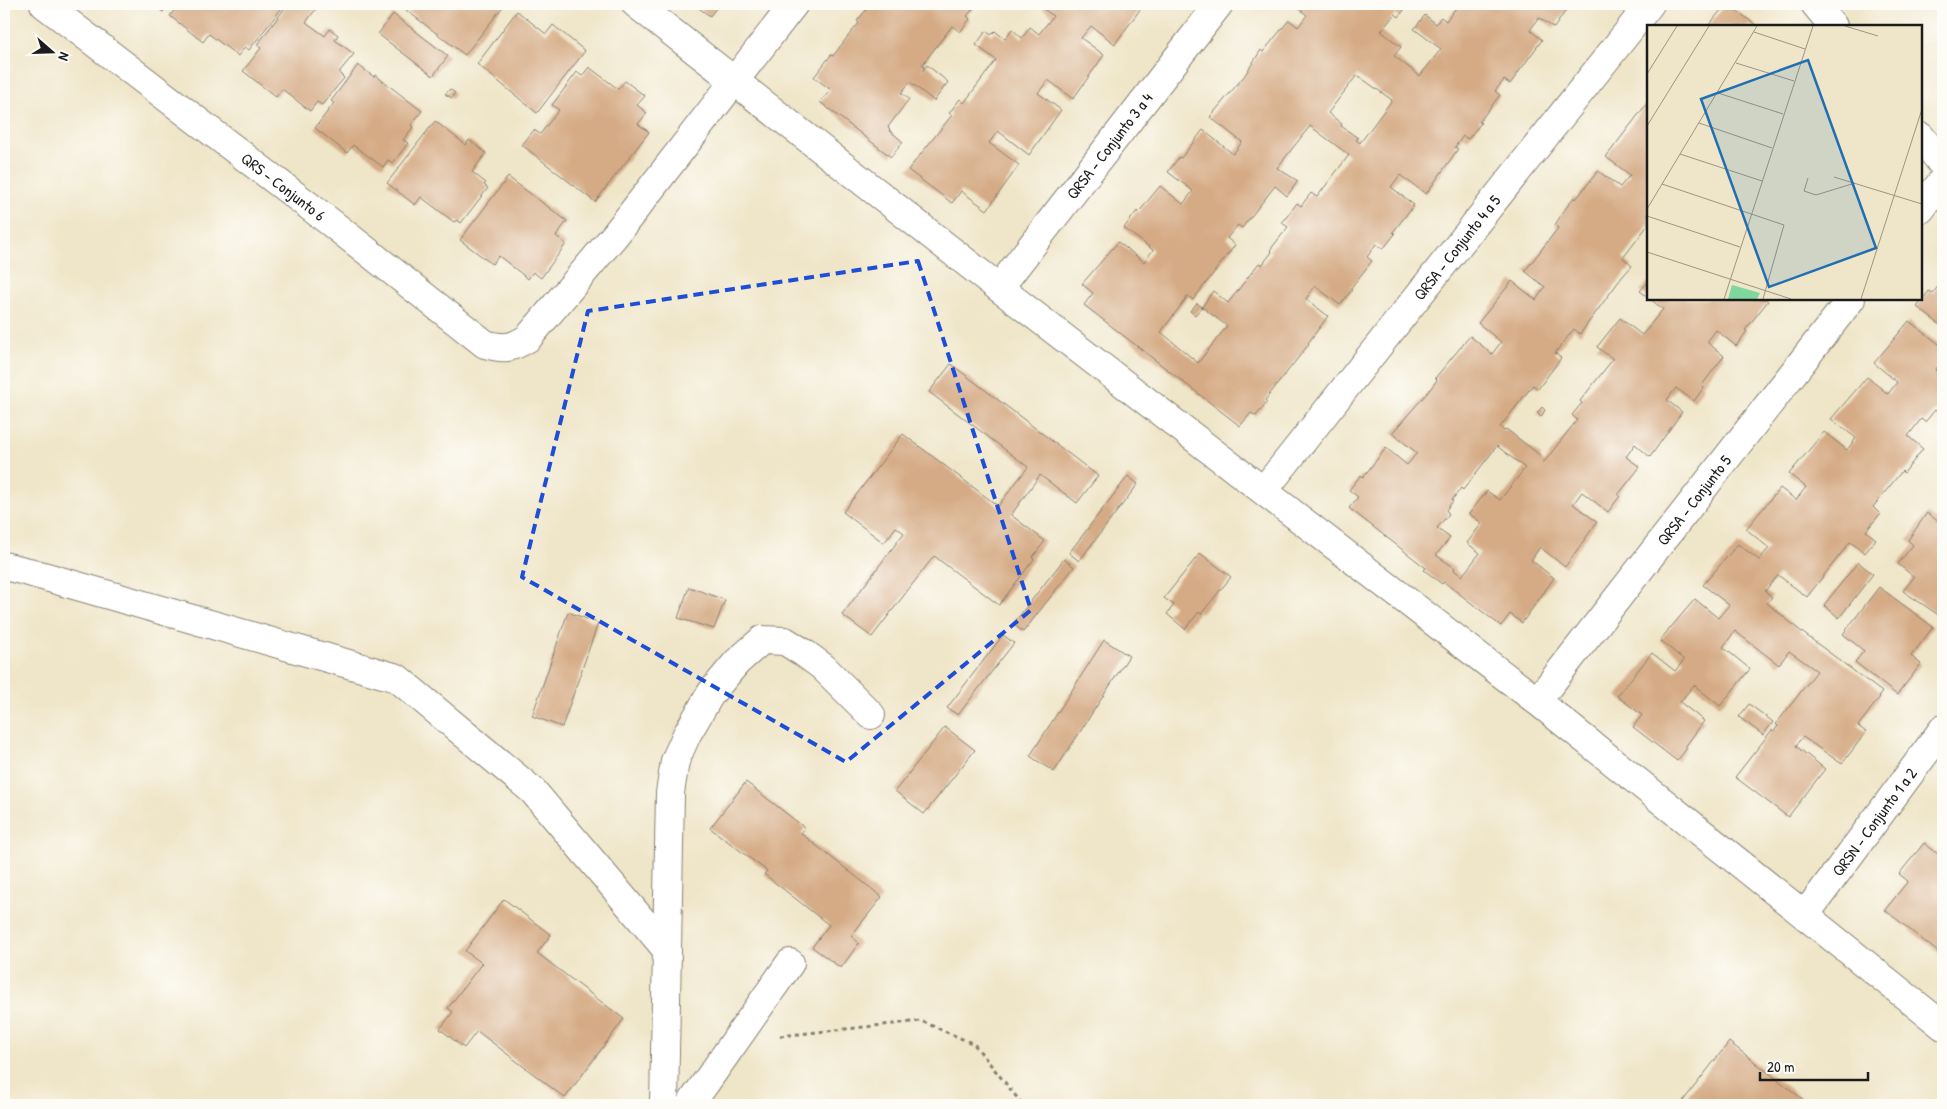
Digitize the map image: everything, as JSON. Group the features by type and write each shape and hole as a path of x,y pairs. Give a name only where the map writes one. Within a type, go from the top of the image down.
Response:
{"street":[{"name":"QRS - Conjunto 6","path":"44,4 485,344 502,349 528,338 615,235 734,81"},
{"path":"636,4 999,288 1537,701 1943,1026"},
{"path":"734,81 794,4"},
{"name":"QRSA - Conjunto 3 a 4","path":"999,288 1218,4"},
{"name":"QRSA - Conjunto 4 a 5","path":"1264,490 1650,4"},
{"path":"1815,4 1832,25"},
{"path":"1922,138 1943,165"},
{"path":"1922,208 1943,180"},
{"name":"QRSA - Conjunto 5","path":"1537,701 1850,300"},
{"path":"4,566 397,678 533,791 667,950"},
{"path":"664,1105 670,793 675,761 687,734 711,693 737,662 762,640 786,641 823,667 871,715"},
{"name":"QRSN - Conjunto 1 a 2","path":"1805,915 1943,729"},
{"path":"690,1105 790,963"}],"path":[{"path":"734,1042 921,1021 974,1044 1022,1105"}],"highlighted area":[{"path":"918,261 1031,610 846,762 522,577 588,311"}],"building":[{"path":"152,4 169,4 163,12"},
{"path":"179,4 285,4 249,50 245,47 238,56 209,34 203,42 170,16"},
{"path":"288,4 320,4 306,22 325,36 330,29 338,35 335,40 354,54 340,71 344,78 322,105 317,102 310,111 282,89 276,97 243,71 261,48 257,45"},
{"path":"410,4 505,4 465,55 406,10"},
{"path":"693,4 719,4 710,16"},
{"path":"873,4 977,4 967,16 970,19 960,32 952,26 922,65 924,66 923,71 927,65 948,82 934,101 910,82 901,93 909,99 888,127 903,142 891,157 820,102 831,90 814,77 859,23 857,21"},
{"path":"1037,4 1144,4 1115,44 1091,26 1081,38 1104,55 1073,99 1048,80 1038,93 1061,110 1029,155 998,131 989,143 1019,165 987,210 961,191 952,203 908,170 952,115 949,113 960,99 964,103 996,60 976,45 986,31 991,35 995,31 1005,39 1012,29 1022,38 1030,27 1039,34 1053,16"},
{"path":"1297,4 1408,4 1399,17 1395,14 1381,31 1401,47 1394,56 1420,76 1441,49 1414,29 1425,15 1436,24 1441,17 1446,21 1459,4 1570,4 1554,28 1539,18 1530,30 1542,40 1510,84 1504,80 1495,91 1500,95 1468,139 1463,136 1455,147 1458,149 1426,194 1400,175 1391,187 1414,205 1393,232 1395,234 1383,249 1376,244 1367,257 1372,261 1340,305 1315,286 1306,299 1328,316 1309,344 1265,400 1267,402 1256,416 1251,413 1240,426 1084,305 1093,293 1082,284 1118,242 1144,262 1153,250 1124,228 1160,186 1183,204 1193,191 1168,172 1203,130 1233,154 1242,142 1210,117 1245,75 1261,50 1263,52 1289,20 1298,27 1307,15 1295,6","holes":["1357,75 1392,100 1360,143 1356,140 1358,138 1341,126 1342,124 1328,113","1310,126 1349,155 1317,197 1311,193 1301,206 1297,203 1282,223 1288,227 1270,250 1272,252 1262,265 1259,263 1228,303 1213,291 1202,307 1227,326 1198,363 1161,332 1188,296 1193,300 1235,245 1227,238 1238,225 1242,228 1275,186 1287,196 1298,181 1277,168"]},
{"path":"1728,4 1756,25 1709,25"},
{"path":"517,11 546,34 553,25 585,51 537,113 477,64"},
{"path":"393,14 448,56 433,76 378,34"},
{"path":"358,65 374,77 375,75 422,111 411,125 413,127 403,140 408,143 393,163 388,160 383,167 353,145 347,153 315,128 334,103 331,101"},
{"path":"589,67 618,89 625,81 645,96 637,105 647,113 638,124 649,132 595,202 522,145 534,130 540,134 559,110 552,105 577,72 582,76"},
{"path":"450,89 455,93 452,98 445,94"},
{"path":"1647,103 1647,226 1623,258 1632,266 1580,334 1574,329 1555,353 1561,358 1538,389 1533,385 1500,427 1504,431 1506,429 1541,456 1540,458 1544,462 1577,420 1572,415 1582,403 1580,401 1613,359 1597,347 1620,318 1642,335 1663,309 1651,300 1768,301 1745,330 1747,331 1736,346 1716,330 1707,342 1724,356 1702,385 1704,387 1694,401 1676,388 1667,400 1682,412 1650,457 1635,444 1626,457 1640,467 1618,495 1620,496 1608,512 1582,492 1573,504 1597,522 1565,567 1540,547 1531,560 1554,578 1522,623 1510,614 1501,626 1444,582 1442,584 1424,570 1426,568 1349,508 1358,497 1349,490 1361,475 1363,477 1386,448 1407,465 1417,453 1392,433 1428,392 1437,380 1435,378 1470,336 1492,354 1501,342 1478,323 1512,281 1536,300 1545,287 1525,271 1558,228 1555,225 1574,197 1576,199 1598,171 1620,187 1630,175 1606,157","holes":["1497,446 1525,468 1500,500 1487,491 1469,514 1482,523 1467,543 1480,553 1462,576 1454,570 1455,568 1436,555 1450,538 1437,528 1449,514 1446,510 1452,500 1461,488 1463,490"]},
{"path":"435,121 466,145 469,140 486,153 472,172 486,183 484,185 488,188 461,223 457,220 454,222 421,197 415,205 387,183"},
{"path":"508,177 567,221 556,236 566,244 541,278 533,272 528,279 499,256 492,264 460,240"},
{"path":"1943,280 1943,327 1917,307 1929,291 1933,293"},
{"path":"1647,283 1647,296 1640,291"},
{"path":"1197,303 1202,307 1195,315 1190,311"},
{"path":"1909,321 1943,347 1943,360 1935,370 1943,376 1943,407 1939,413 1935,410 1925,422 1921,419 1908,436 1923,449 1904,473 1902,471 1873,507 1880,514 1866,531 1876,539 1865,553 1850,542 1807,597 1778,575 1765,591 1772,597 1767,603 1803,633 1882,692 1858,726 1866,732 1842,764 1803,737 1799,741 1796,746 1825,769 1788,817 1735,777 1772,730 1774,731 1778,726 1776,724 1817,671 1789,651 1779,665 1735,631 1723,647 1750,669 1720,706 1694,685 1680,702 1704,721 1677,761 1633,727 1642,715 1617,696 1652,653 1675,671 1684,660 1660,640 1695,599 1718,618 1729,605 1703,585 1738,544 1759,560 1769,548 1746,529 1780,488 1796,500 1806,487 1789,474 1824,432 1847,450 1856,438 1831,419 1867,377 1888,394 1897,382 1874,363"},
{"path":"951,364 1098,476 1077,503 1040,475 1011,515 1045,541 1032,558 1034,559 999,605 934,556 872,637 842,615 904,533 896,527 884,543 843,512 903,434 998,506 1028,467 929,392"},
{"path":"1542,407 1545,410 1541,417 1537,413"},
{"path":"1128,476 1138,484 1079,561 1069,553"},
{"path":"1927,513 1943,525 1943,618 1903,591 1914,577 1898,564 1913,545 1908,540"},
{"path":"1200,553 1231,577 1201,614 1199,612 1185,629 1167,614 1174,605 1164,598"},
{"path":"1064,559 1074,567 1023,632 1013,624"},
{"path":"1858,562 1873,574 1839,618 1824,605"},
{"path":"689,587 725,600 714,629 678,618"},
{"path":"1879,587 1933,627 1911,656 1921,664 1897,695 1855,662 1864,651 1843,634"},
{"path":"568,612 598,623 562,727 532,716"},
{"path":"1003,635 1014,643 958,715 947,708"},
{"path":"1104,640 1129,656 1054,772 1030,756"},
{"path":"1749,704 1773,722 1763,735 1739,717"},
{"path":"945,727 975,750 924,814 895,791"},
{"path":"746,782 805,828 801,833 808,839 882,897 851,936 859,943 841,968 812,947 829,925 764,874 767,871 710,828"},
{"path":"1924,843 1943,858 1943,956 1885,910 1908,881 1899,874"},
{"path":"504,899 551,935 537,953 624,1019 565,1098 477,1031 464,1048 440,1029 453,1012 448,1008 482,963 465,951"},
{"path":"1729,1042 1805,1101 1802,1105 1680,1105"}]}
